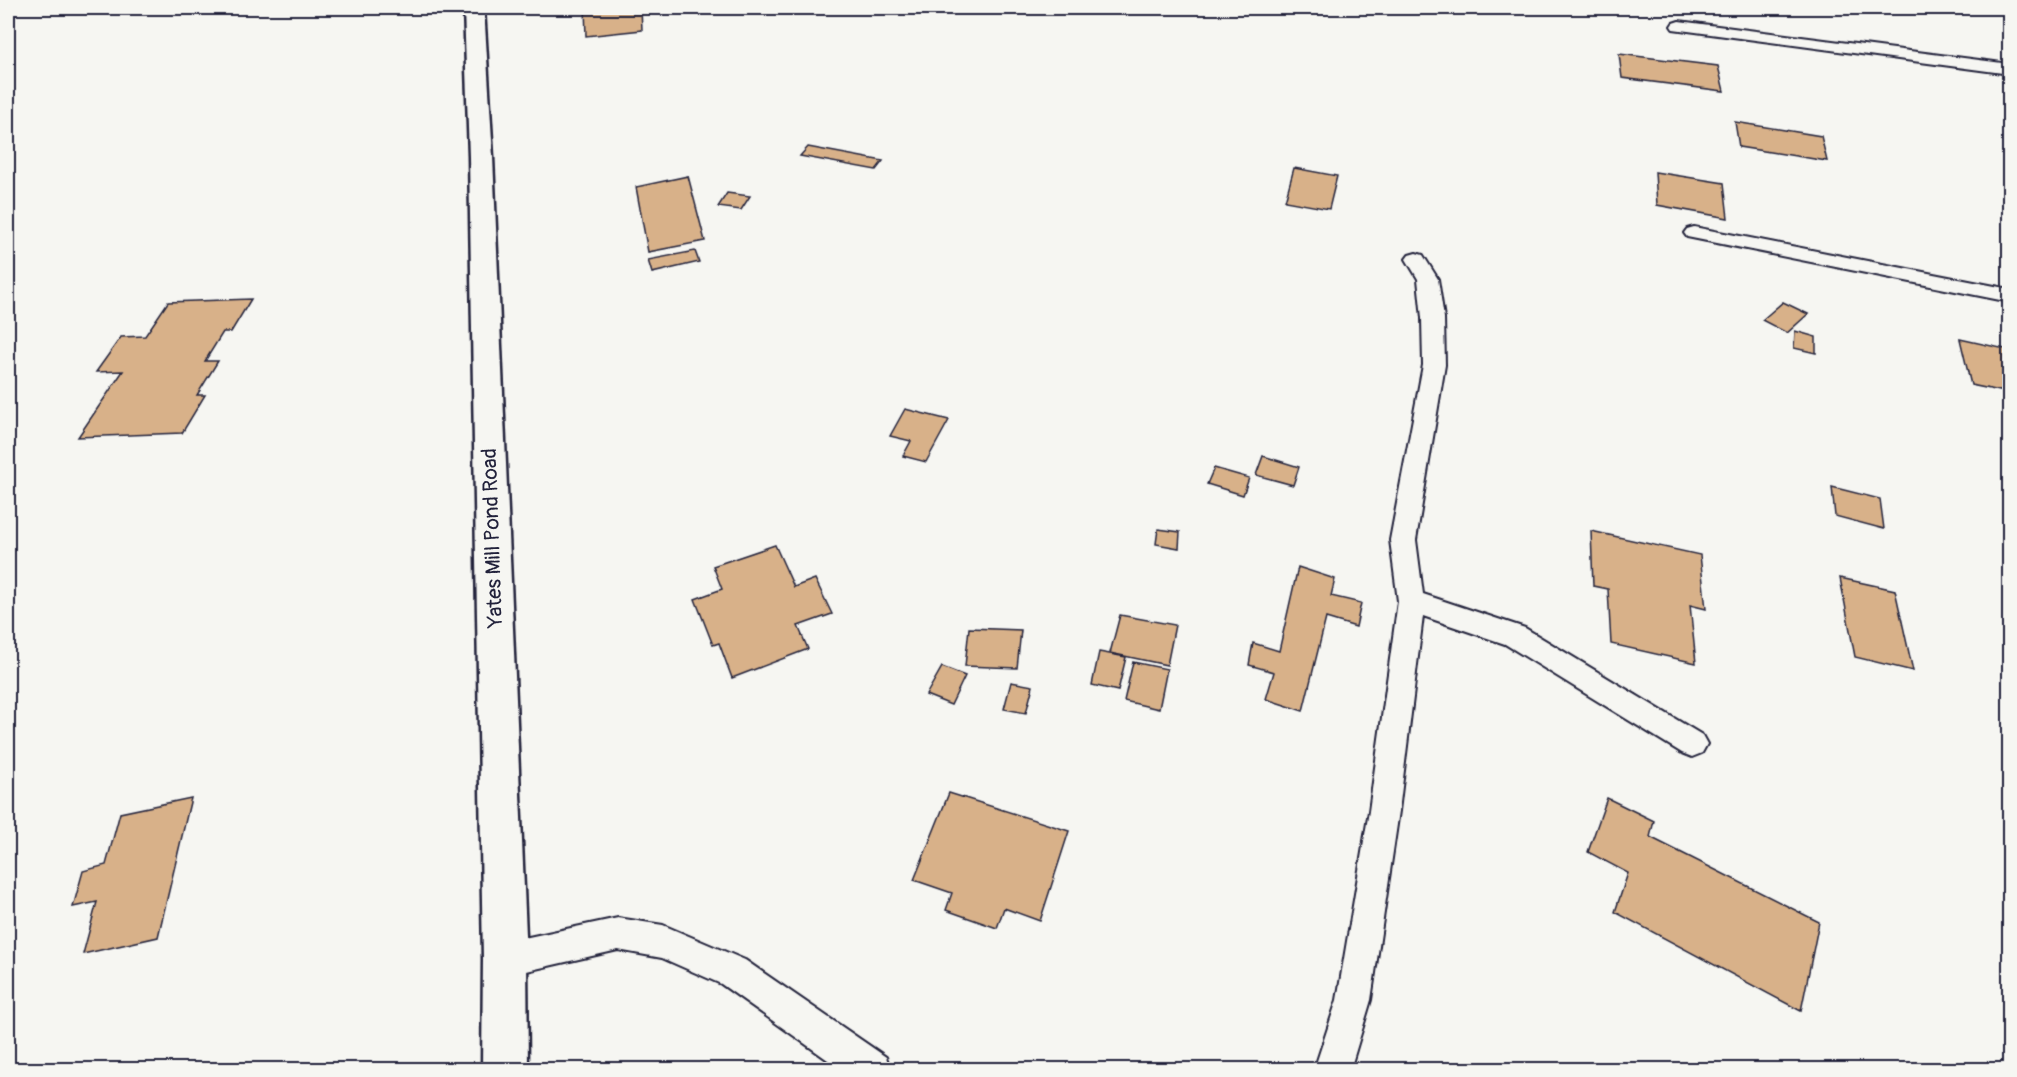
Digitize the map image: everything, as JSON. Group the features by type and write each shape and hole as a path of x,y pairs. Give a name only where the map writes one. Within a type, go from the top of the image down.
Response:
{"street":[{"name":"Yates Mill Pond Road","path":"474,8 505,959 505,1070"}],"lane":[{"path":"1679,26 2010,69"},
{"path":"1694,233 2010,296"},
{"path":"1332,1070 1354,1000 1384,811 1411,601 1403,540 1434,365 1433,318 1428,279 1416,259"},
{"path":"1411,601 1515,636 1692,744"},
{"path":"505,959 618,934 663,942 733,972 873,1070"}],"building":[{"path":"585,8 641,8 642,30 586,36"},
{"path":"1619,54 1718,66 1724,91 1622,78"},
{"path":"1735,122 1821,136 1827,161 1739,147"},
{"path":"808,147 883,161 876,170 800,156"},
{"path":"1294,168 1337,176 1329,209 1285,201"},
{"path":"1655,172 1724,183 1728,218 1657,205"},
{"path":"688,176 705,241 648,252 636,187"},
{"path":"727,193 750,196 741,210 718,207"},
{"path":"695,251 699,262 652,273 648,260"},
{"path":"251,299 231,332 223,332 205,361 218,361 197,395 205,395 182,433 78,437 123,371 96,372 121,337 145,336 168,302"},
{"path":"1783,302 1808,314 1787,333 1762,320"},
{"path":"1795,331 1816,337 1816,353 1794,348"},
{"path":"1960,339 2010,350 2010,393 1971,385"},
{"path":"905,409 949,420 926,462 903,456 911,441 890,436"},
{"path":"1263,456 1299,467 1293,485 1256,475"},
{"path":"1214,468 1249,478 1243,495 1207,484"},
{"path":"1832,487 1880,499 1884,529 1835,516"},
{"path":"1158,529 1180,532 1179,548 1156,544"},
{"path":"1591,531 1700,555 1706,609 1690,605 1696,663 1611,644 1608,589 1593,586"},
{"path":"775,545 794,587 815,579 832,614 798,626 808,649 732,678 719,643 713,645 695,599 722,589 713,566"},
{"path":"1298,567 1335,579 1331,596 1361,603 1356,627 1326,618 1303,711 1266,699 1274,672 1249,665 1253,643 1279,651"},
{"path":"1840,578 1895,590 1913,671 1855,657"},
{"path":"1120,615 1175,625 1167,665 1110,653"},
{"path":"969,628 1021,630 1017,668 965,666"},
{"path":"1099,652 1126,657 1118,691 1092,685"},
{"path":"1133,662 1167,669 1159,709 1124,701"},
{"path":"942,667 965,676 951,705 926,695"},
{"path":"1011,682 1033,686 1026,713 1004,709"},
{"path":"949,793 1069,831 1040,921 1004,908 997,928 946,910 952,893 914,880"},
{"path":"191,798 158,937 83,954 97,902 73,907 83,871 106,865 120,813"},
{"path":"1607,798 1654,821 1650,837 1819,922 1801,1011 1615,912 1628,873 1588,852"}]}
